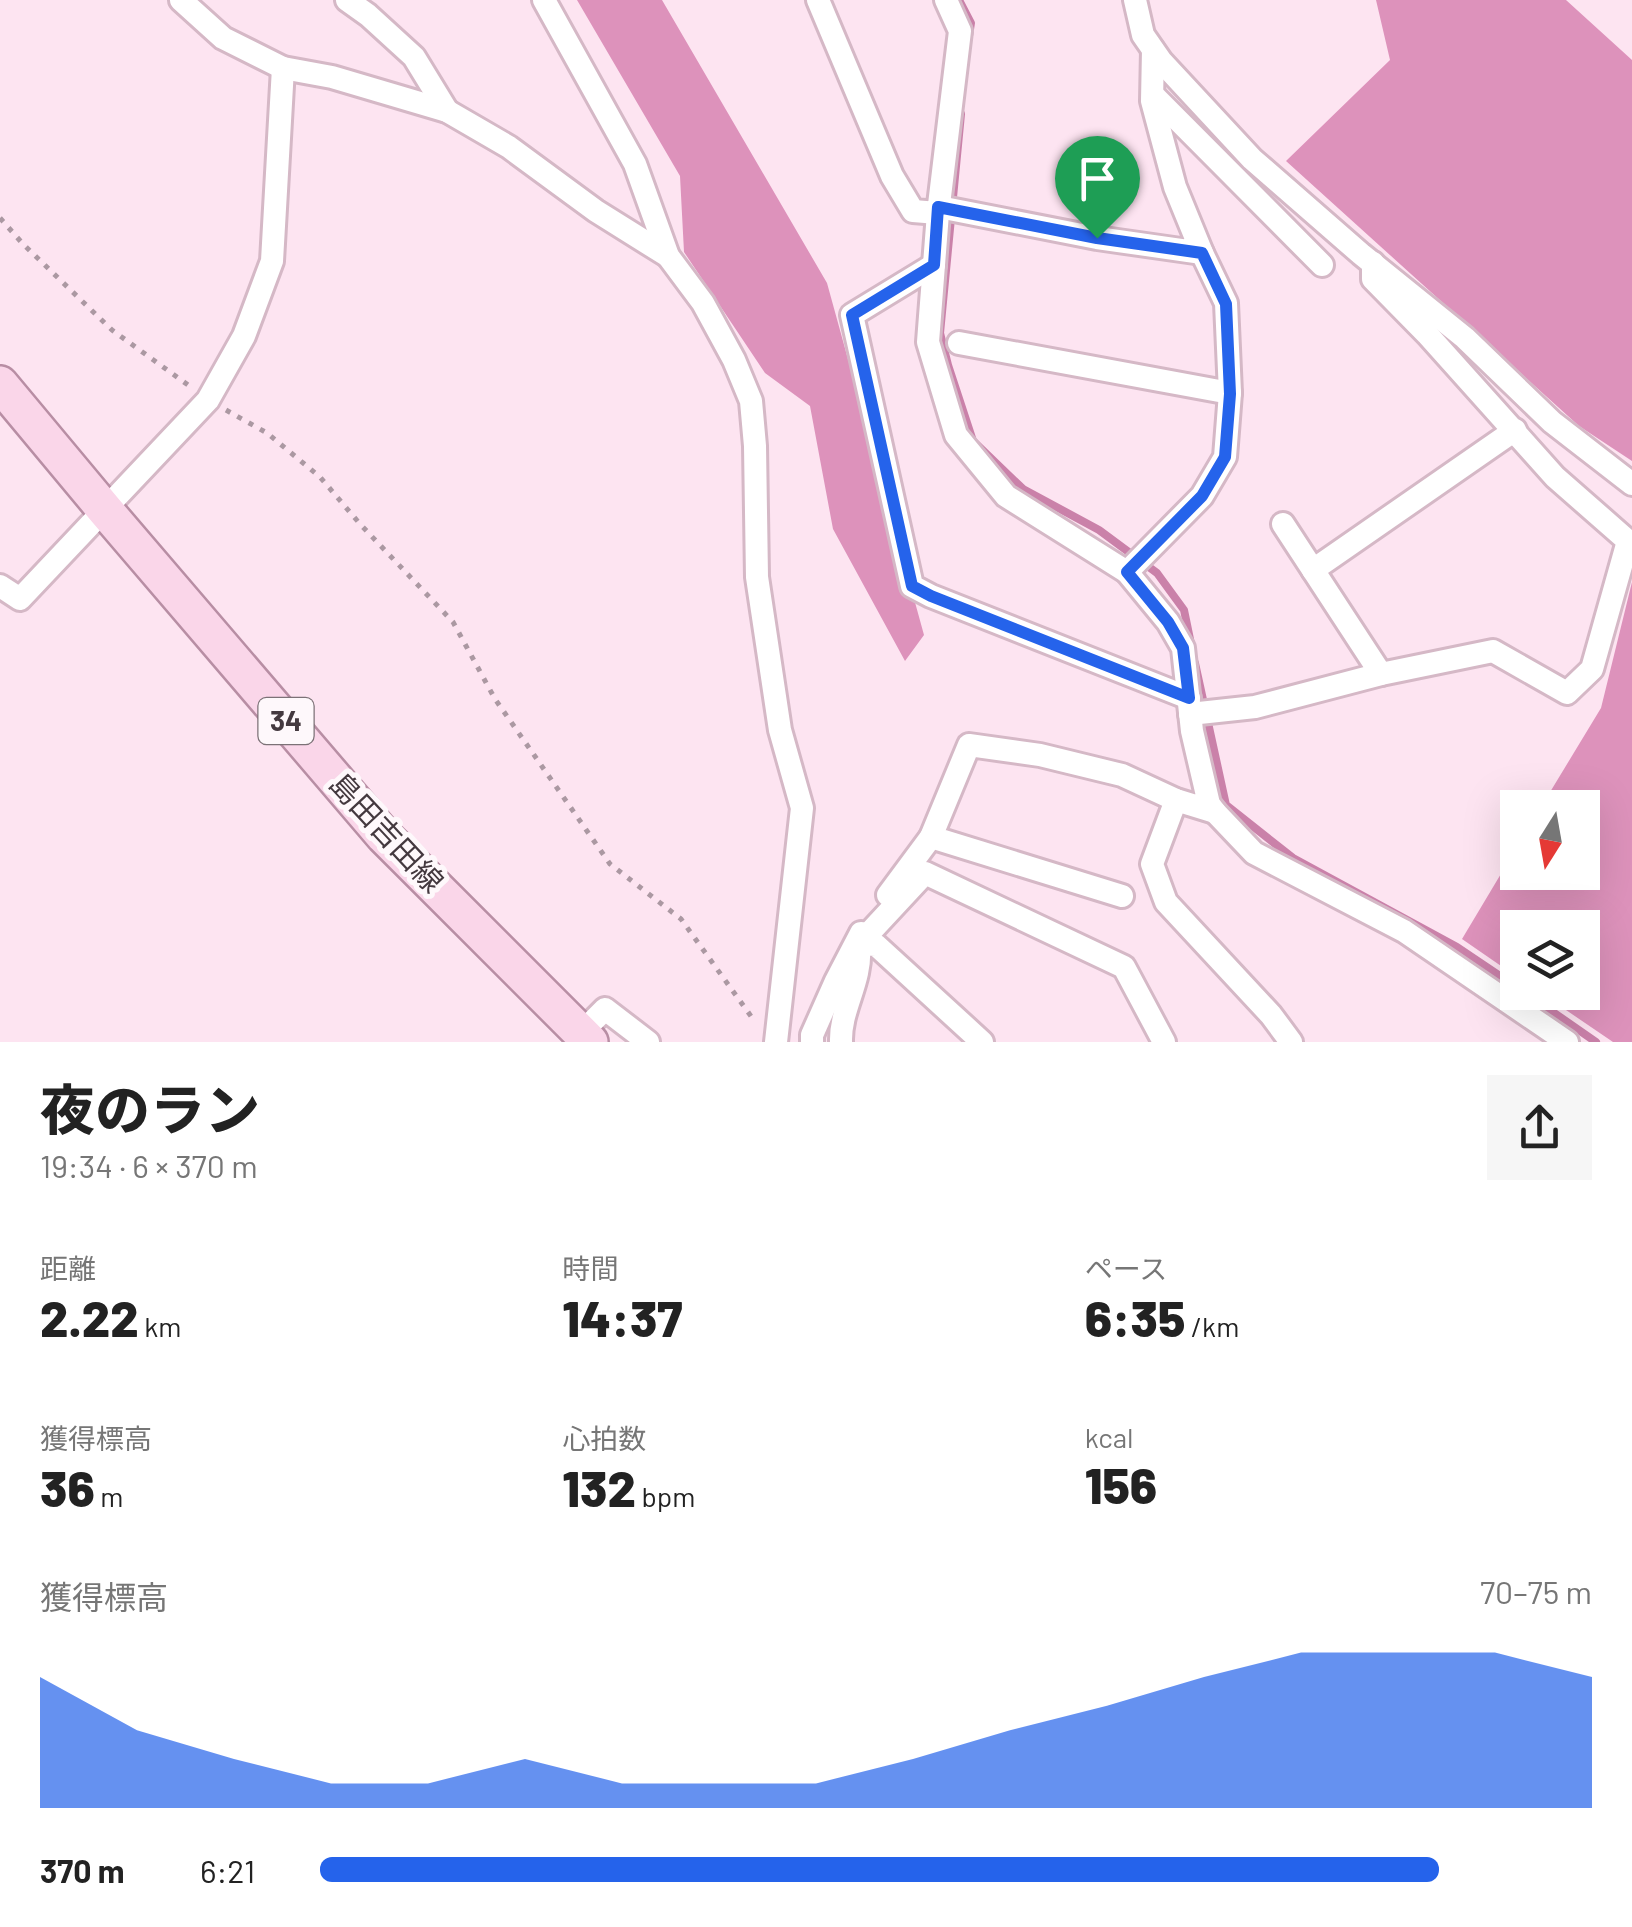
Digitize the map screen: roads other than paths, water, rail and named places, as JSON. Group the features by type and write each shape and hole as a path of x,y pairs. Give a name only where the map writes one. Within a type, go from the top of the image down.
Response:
{"main road":[{"name":"島田吉田線","path":"0,384 384,836 586,1038"}],"street":[{"path":"182,0 223,38 284,68 332,77 447,111 509,147 668,256"},
{"path":"347,0 414,57 447,111"},
{"path":"544,0 635,164 668,256 704,304 751,401 757,577 780,730 802,808 768,1036"},
{"path":"818,0 892,176 913,211 969,213 1202,253"},
{"path":"946,0 960,31 928,342 956,436 1006,496 1127,571 1168,622 1183,648 1192,731 1209,804 1254,852 1404,931 1567,1042"},
{"path":"1135,0 1143,35 1153,50 1252,159 1465,338 1552,422 1632,484"},
{"path":"1127,571 1202,496 1225,457 1230,394 1226,304 1175,186 1152,101 1153,50"},
{"path":"0,586 20,599 208,400 244,336 272,262 284,68"},
{"path":"1152,95 1322,265"},
{"path":"934,265 852,315 912,586 1191,708 1224,710 1254,706 1493,651 1566,693 1592,669 1628,542 1555,477 1373,279 1373,263"},
{"path":"958,343 1230,394"},
{"path":"1312,570 1515,430"},
{"path":"1283,524 1381,674"},
{"path":"812,1042 836,981 863,928 931,837 969,745 1040,755 1122,776 1215,812"},
{"path":"1176,800 1152,864 1166,902 1271,1015 1291,1042"},
{"path":"931,837 1122,896"},
{"path":"841,1042 841,1027 860,964 859,941 925,874 1124,967 1164,1042"},
{"path":"859,941 876,945 982,1042"},
{"path":"586,1038 604,1009 648,1042"}],"waterway":[{"path":"959,0 971,23 969,36"},
{"path":"961,114 940,333 973,441 1023,489 1099,530 1157,573 1184,610 1191,644"},
{"path":"1195,663 1226,805 1293,858 1457,947 1500,976"},
{"path":"1550,1010 1596,1042"}]}
